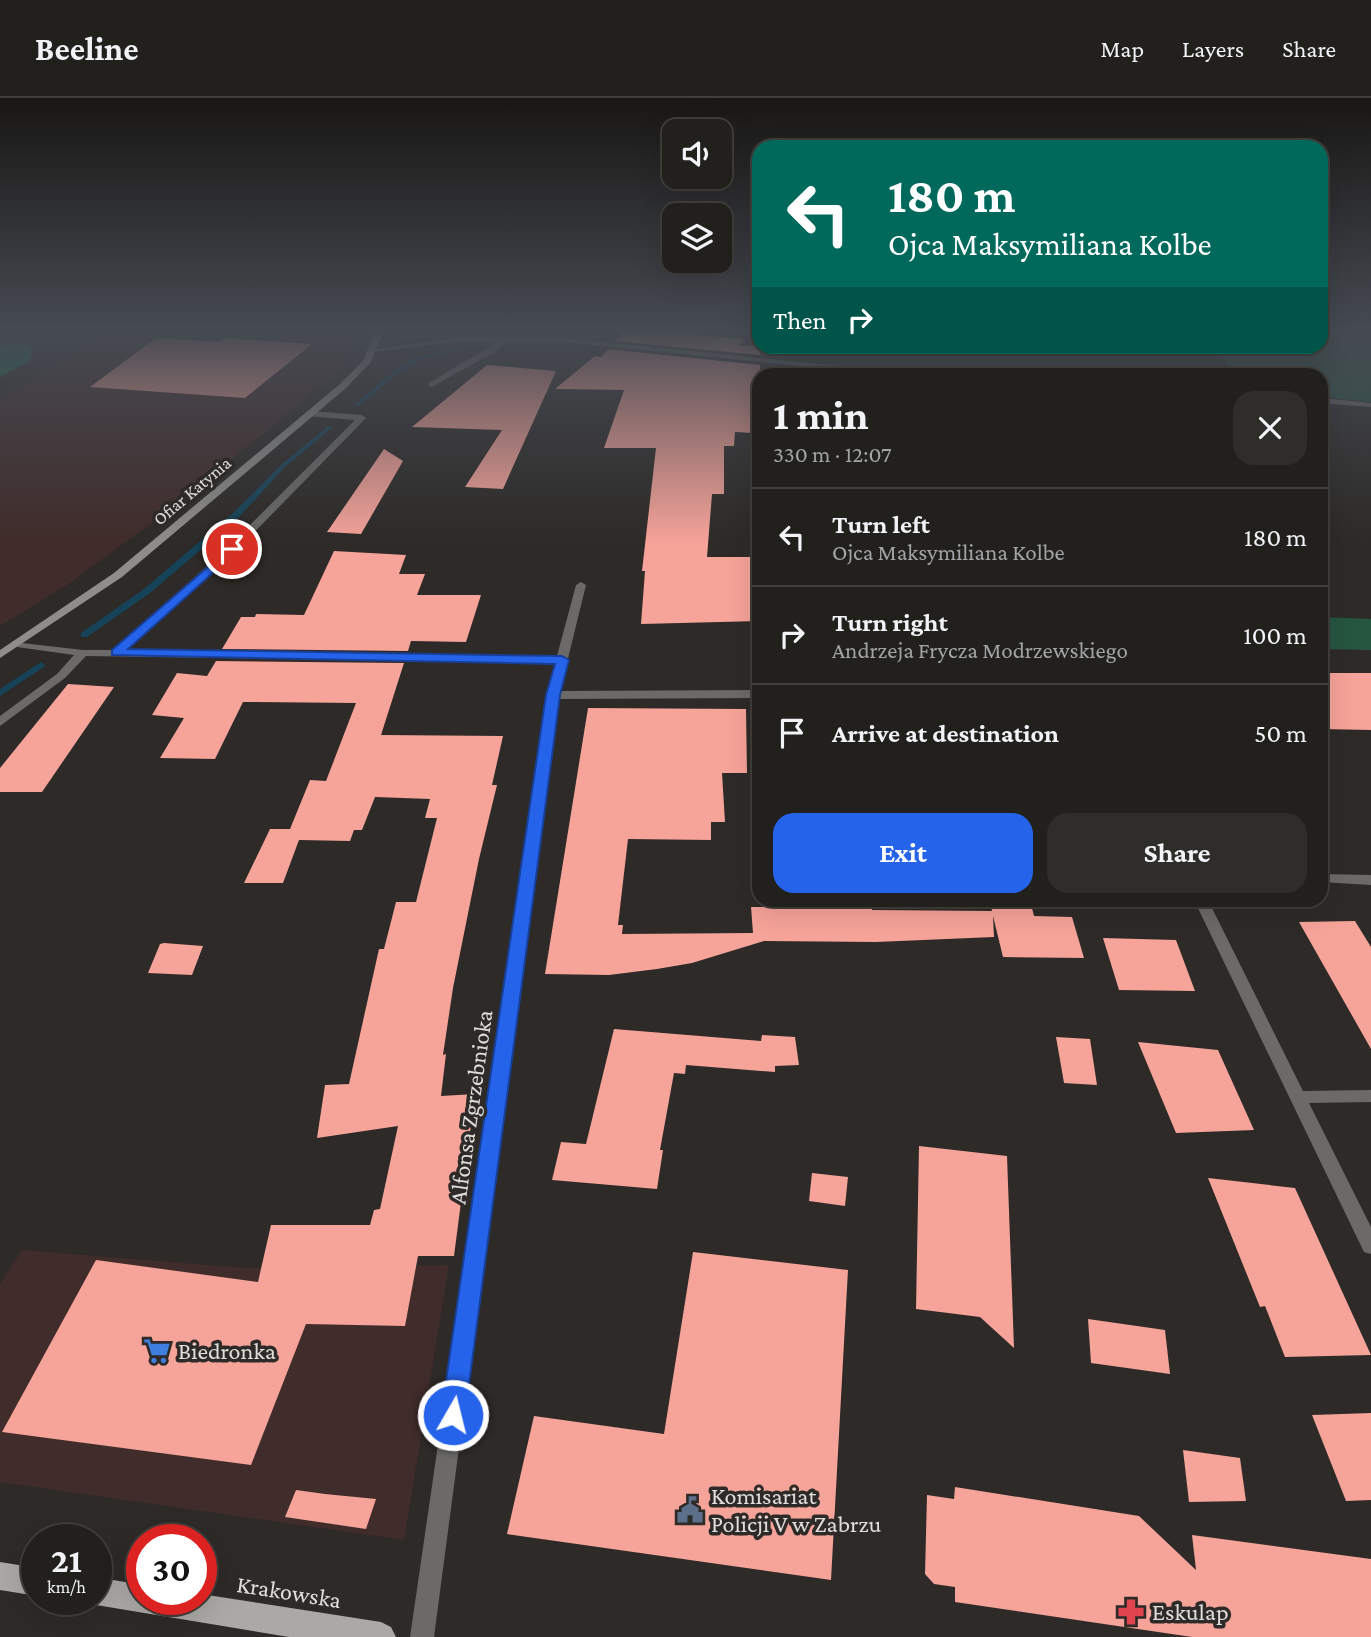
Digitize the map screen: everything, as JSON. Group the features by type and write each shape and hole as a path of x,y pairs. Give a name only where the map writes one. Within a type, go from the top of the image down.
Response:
{"main road":[{"path":"0,1576 21,1579"},
{"name":"Krakowska","path":"217,1611 381,1637"}],"street":[{"name":"Ofiar Katynia","path":"0,655 118,575 325,401"},
{"path":"1329,401 1371,405"},
{"path":"117,653 232,549 362,418 310,414"},
{"name":"Alfonsa Zgrzebnioka","path":"422,1637 553,695 581,585"},
{"path":"17,644 83,653 562,660"},
{"path":"0,722 61,676 83,653"},
{"path":"553,695 752,694"},
{"path":"1328,878 1371,880"},
{"path":"1204,907 1371,1246"},
{"path":"1296,1097 1371,1097"}],"shaded area":[{"path":"0,401 304,401 157,519 70,583 0,626"},
{"path":"22,1250 245,1268 449,1265 404,1540 0,1482 0,1284"}],"green space":[{"path":"1328,617 1371,619 1371,650 1328,649"}],"building":[{"path":"444,401 543,401 503,489 465,487 502,430 412,427"},
{"path":"620,401 752,401 752,433 735,432 734,446 724,446 724,494 712,494 707,557 752,557 752,621 641,624 645,571 642,571 656,448 604,448"},
{"path":"384,449 403,461 361,534 327,532"},
{"path":"334,551 406,555 399,574 425,574 417,595 481,595 466,642 411,641 408,651 222,649 241,617 255,617 256,614 304,615"},
{"path":"216,661 404,663 381,735 503,736 492,785 497,785 453,988 443,1055 446,1054 441,1096 475,1094 454,1256 418,1256 405,1326 306,1324 251,1465 2,1432 96,1260 258,1282 271,1225 370,1225 374,1210 380,1209 398,1126 317,1138 325,1085 349,1084 379,949 384,949 396,902 416,902 437,818 425,818 430,799 375,797 362,830 354,830 350,841 299,840 283,883 244,883 270,829 290,829 310,780 326,781 356,703 243,702 215,759 160,758 184,718 152,715 177,673 207,676"},
{"path":"1328,673 1371,673 1371,730 1328,729"},
{"path":"68,684 114,687 42,792 0,792 0,768"},
{"path":"588,708 746,709 747,773 722,773 725,822 711,822 711,840 628,839 618,925 623,925 622,934 753,933 751,907 992,911 991,907 1032,907 1034,916 1072,917 1084,958 1003,957 993,916 994,937 876,942 764,941 692,963 657,969 609,975 545,974"},
{"path":"1355,921 1371,947 1371,1049 1299,922"},
{"path":"1103,938 1176,940 1195,991 1119,990"},
{"path":"160,944 203,946 192,975 148,973"},
{"path":"614,1029 761,1041 762,1035 795,1037 799,1065 775,1066 775,1072 686,1065 685,1074 674,1073 660,1150 663,1150 657,1189 552,1180 561,1142 586,1144"},
{"path":"1056,1037 1090,1039 1097,1085 1064,1083"},
{"path":"1138,1042 1218,1050 1254,1130 1176,1133"},
{"path":"919,1146 1007,1156 1014,1348 980,1317 916,1309"},
{"path":"812,1173 848,1177 845,1206 809,1201"},
{"path":"1208,1178 1295,1188 1371,1355 1285,1357 1265,1306 1260,1307"},
{"path":"693,1252 848,1270 831,1580 507,1534 534,1416 664,1434"},
{"path":"1088,1319 1165,1330 1170,1374 1091,1363"},
{"path":"1371,1413 1371,1500 1346,1501 1312,1415"},
{"path":"1183,1450 1240,1458 1246,1501 1189,1502"},
{"path":"955,1487 1139,1516 1196,1570 1192,1535 1371,1559 1371,1637 1192,1637 955,1602 955,1587 934,1584 925,1574 927,1495 954,1499"},
{"path":"296,1490 376,1499 366,1529 285,1517"}],"waterway":[{"path":"357,405 362,401"},
{"path":"84,635 147,591 235,516 284,465 330,427"},
{"path":"0,693 41,665"}],"place":[{"name":"Biedronka","path":"157,1351"},
{"name":"Komisariat Policji V w Zabrzu","path":"690,1510"},
{"name":"Eskulap","path":"1131,1612"}],"route":[{"path":"232,549 117,653 190,652 562,660 553,695 453,1415"}]}
